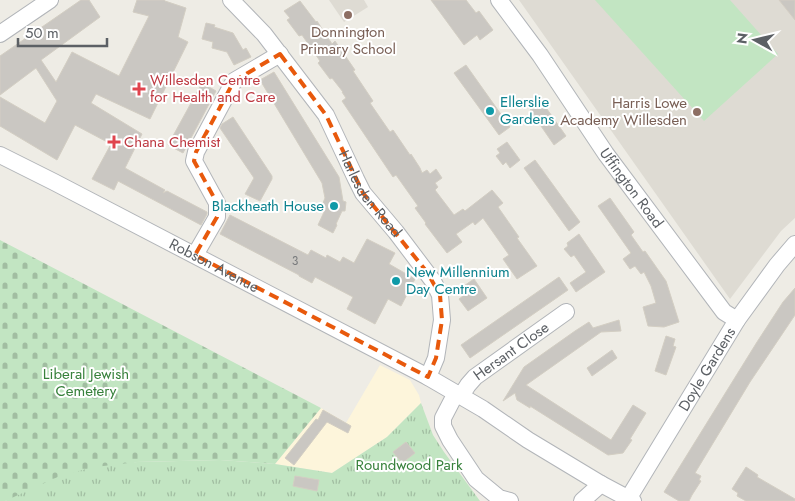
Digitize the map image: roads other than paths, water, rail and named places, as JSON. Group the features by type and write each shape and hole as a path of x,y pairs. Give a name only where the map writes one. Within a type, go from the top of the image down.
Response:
{"street":[{"path":"0,34 50,0"},
{"name":"Harlesden Road","path":"232,0 264,34 326,115 363,193 433,281 440,295 442,320 436,358 428,377"},
{"name":"Uffington Road","path":"499,0 540,55 606,154 650,214 724,312 737,320"},
{"path":"195,255 217,216 217,202 194,161 196,152 234,80 280,54"},
{"name":"Robson Avenue","path":"0,155 428,377"},
{"name":"Doyle Gardens","path":"631,500 737,320 777,264 795,244"},
{"name":"Hersant Close","path":"459,394 475,377 566,312"},
{"path":"428,377 459,394 528,440 631,500"},
{"path":"459,394 442,422 446,432 476,479 499,498 510,501"},
{"path":"582,501 601,484"}],"place":[{"name":"Donnington Primary School","path":"348,15"},
{"name":"Willesden Centre for Health and Care","path":"139,89"},
{"name":"Ellerslie Gardens","path":"490,111"},
{"name":"Harris Lowe Academy Willesden","path":"697,112"},
{"name":"Chana Chemist","path":"114,142"},
{"name":"Blackheath House","path":"334,206"},
{"name":"New Millennium Day Centre","path":"396,281"}],"park label":[{"name":"Liberal Jewish Cemetery","path":"86,382"},
{"name":"Roundwood Park","path":"409,465"}]}
